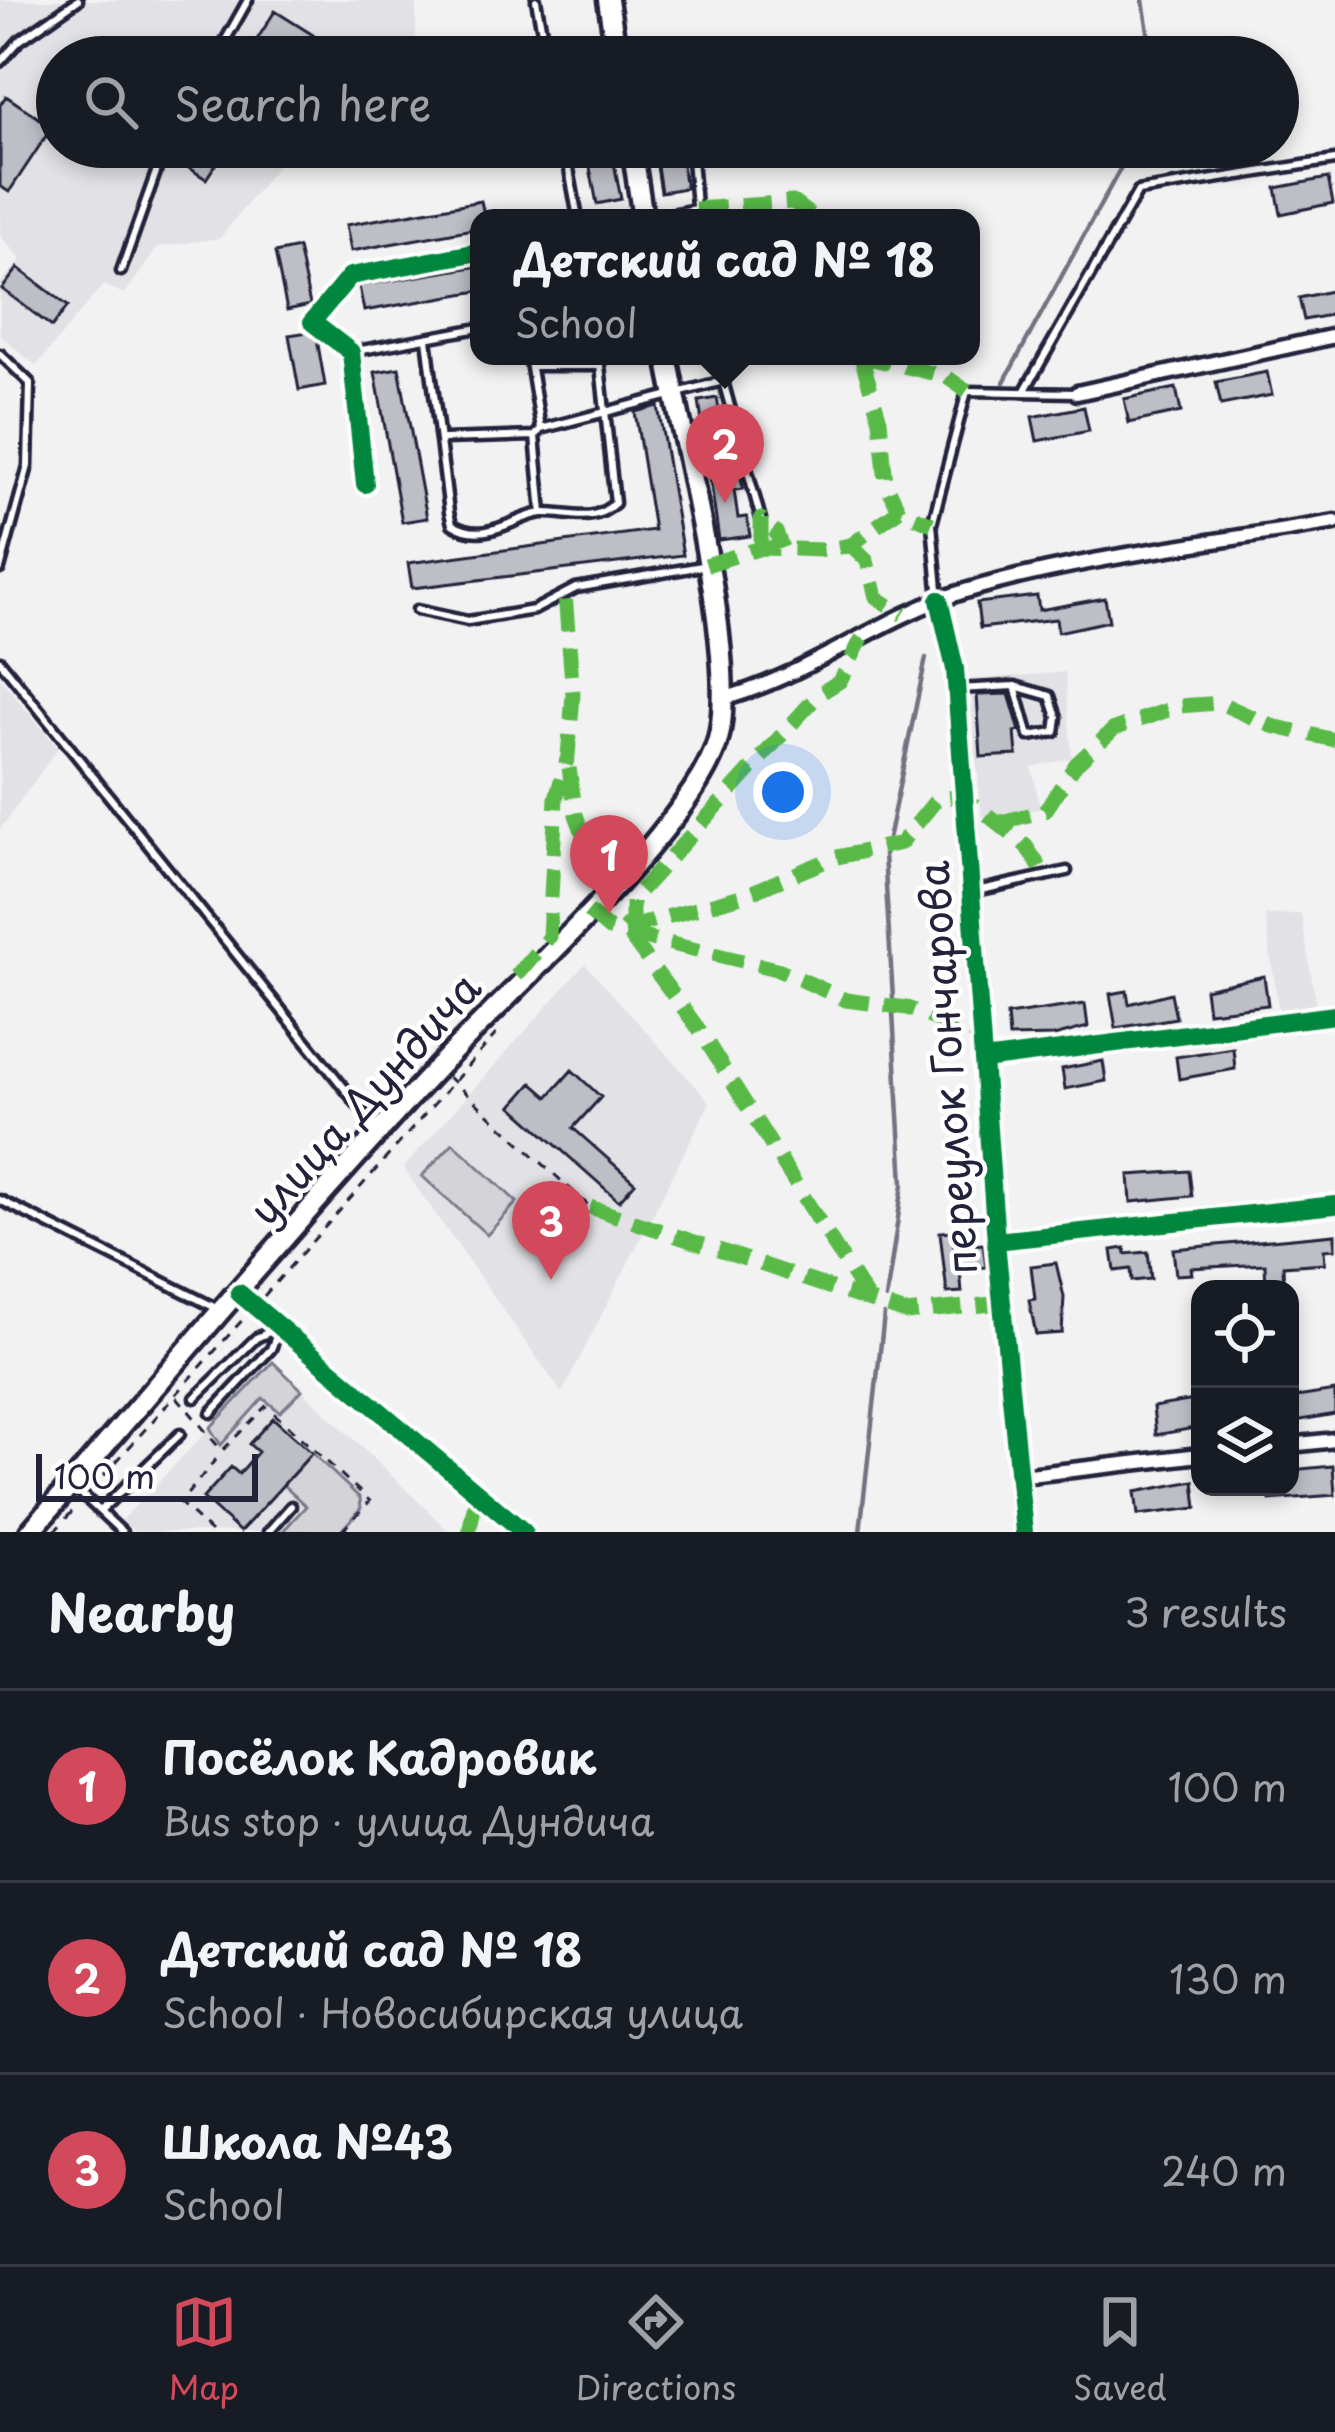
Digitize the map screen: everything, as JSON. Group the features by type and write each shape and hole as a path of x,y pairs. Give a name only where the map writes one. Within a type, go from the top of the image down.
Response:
{"main road":[{"path":"608,0 614,36"},
{"path":"637,168 646,209"},
{"path":"669,365 706,566 722,699"},
{"name":"улица Дундича","path":"30,1532 78,1491 221,1311 682,802 717,742 722,699"}],"street":[{"path":"365,484 351,352 313,322 350,276 470,254"},
{"path":"1077,393 1335,336"},
{"path":"722,699 761,687 939,600 1008,580 1335,521"},
{"name":"переулок Гончарова","path":"939,600 956,689 996,1241 1024,1532"},
{"path":"983,1060 1335,1015"},
{"path":"996,1241 1335,1205"},
{"path":"238,1293 524,1532"},
{"path":"1299,1444 1335,1440"},
{"path":"1021,1476 1191,1456"}],"lane":[{"path":"0,62 20,41 78,0"},
{"path":"228,36 248,0"},
{"path":"536,0 543,36"},
{"path":"1299,165 1335,160"},
{"path":"121,272 158,168"},
{"path":"569,168 576,209"},
{"path":"696,168 696,209"},
{"path":"1024,392 1138,190 1282,168"},
{"path":"351,352 470,330"},
{"path":"427,339 444,439 449,512 457,529 499,529 542,513 597,515 615,503 601,366 587,365"},
{"path":"0,354 30,383 28,466 0,568"},
{"path":"530,365 542,513"},
{"path":"723,365 723,381 761,519"},
{"path":"444,439 538,432 608,408 723,381"},
{"path":"939,600 932,524 967,391 1077,393"},
{"path":"418,610 468,621 534,610 576,588 706,566"},
{"path":"0,662 380,1132"},
{"path":"956,689 1015,686 1050,696 1057,716 1054,731 1035,737 1027,733 1024,703 1015,686"},
{"path":"971,892 1067,871"},
{"path":"0,1200 221,1311"},
{"path":"195,1398 256,1338 280,1327"},
{"path":"211,1414 271,1349 280,1327"},
{"path":"100,1510 180,1434"},
{"path":"78,1491 122,1532"},
{"path":"268,1532 291,1506"}],"path":[{"path":"54,1532 78,1491 176,1396 507,1021"},
{"path":"438,1067 590,1208"},
{"path":"176,1396 222,1451"},
{"path":"212,1532 180,1503 266,1406 370,1501 341,1532"}],"shaded area":[{"path":"0,0 416,0 416,36 36,36 36,168 275,168 220,238 158,247 125,294 103,285 36,366 0,335 0,284 21,260 0,235"},
{"path":"1065,672 1072,758 1032,767 1040,809 982,817 969,680"},
{"path":"0,678 58,748 0,829"},
{"path":"1301,914 1316,1003 1279,1013 1265,915"},
{"path":"585,964 710,1102 562,1393 403,1168"},
{"path":"453,1143 517,1202 487,1235 422,1176"},
{"path":"273,1362 450,1532 134,1532 122,1520"},
{"path":"273,1362 302,1390 280,1412 263,1398 221,1445 210,1428"},
{"path":"312,1453 360,1498 361,1508 340,1532 282,1532 306,1506 283,1485"}],"building":[{"path":"275,11 313,35 312,36 259,36"},
{"path":"6,96 36,116 36,151 9,192 0,186 0,105"},
{"path":"189,168 213,168 206,179"},
{"path":"590,168 615,168 621,199 597,204"},
{"path":"657,168 683,168 686,188 661,192"},
{"path":"1328,178 1333,203 1281,214 1276,188"},
{"path":"481,201 483,209 470,209 470,230 351,251 346,225"},
{"path":"298,248 310,305 287,310 275,253"},
{"path":"18,268 68,306 52,327 2,289"},
{"path":"470,268 470,293 364,311 359,286"},
{"path":"1335,290 1335,314 1304,320 1299,298"},
{"path":"308,332 317,339 325,385 299,390 289,335"},
{"path":"399,368 427,518 402,522 375,372"},
{"path":"1267,372 1272,395 1221,405 1216,382"},
{"path":"1176,388 1181,412 1129,423 1124,399"},
{"path":"717,398 731,474 740,473 743,489 734,490 738,518 747,517 750,536 719,540 699,401"},
{"path":"658,406 683,555 412,588 408,563 654,530 635,412"},
{"path":"1084,407 1089,431 1037,441 1032,417"},
{"path":"1037,596 1039,610 1105,598 1109,621 1058,632 1056,619 980,628 977,603"},
{"path":"1009,694 1020,731 1015,732 1017,755 981,757 977,695"},
{"path":"1264,976 1268,1005 1208,1012 1205,989"},
{"path":"1127,991 1129,1004 1171,993 1176,1018 1116,1028 1110,994"},
{"path":"1085,1004 1088,1027 1054,1036 1009,1037 1007,1015"},
{"path":"1233,1048 1235,1069 1179,1079 1176,1057"},
{"path":"1103,1061 1106,1081 1065,1089 1062,1069"},
{"path":"572,1070 601,1097 573,1128 635,1183 619,1201 512,1106 532,1083 548,1097"},
{"path":"1189,1171 1192,1196 1131,1202 1129,1175"},
{"path":"952,1231 954,1246 983,1244 986,1267 960,1270 962,1292 947,1293 940,1232"},
{"path":"1335,1234 1335,1249 1324,1250 1325,1263 1283,1266 1284,1280 1266,1280 1265,1264 1191,1268 1192,1274 1176,1275 1173,1249"},
{"path":"1125,1248 1126,1254 1148,1252 1151,1279 1132,1281 1131,1269 1115,1271 1112,1250"},
{"path":"1056,1263 1064,1297 1062,1333 1036,1335 1029,1300 1035,1299 1031,1266"},
{"path":"1335,1391 1335,1414 1299,1420 1299,1397"},
{"path":"1191,1401 1191,1429 1156,1435 1153,1407"},
{"path":"273,1418 312,1453 240,1532 203,1498 231,1467 239,1474 258,1452 249,1444"},
{"path":"1333,1466 1335,1495 1270,1500 1270,1496 1299,1496 1299,1469"},
{"path":"1191,1482 1197,1508 1138,1515 1135,1492"}],"waterway":[{"path":"1143,0 1149,36"},
{"path":"1004,382 1121,168"},
{"path":"888,839 926,658"},
{"path":"884,854 893,998"},
{"path":"886,1299 903,1184 893,1013"},
{"path":"860,1532 884,1315"}],"marked path":[{"path":"695,209 793,202 802,209"},
{"path":"864,365 880,420 886,483 899,510"},
{"path":"898,365 945,376 967,391"},
{"path":"706,565 761,548 823,550 851,545 899,510 932,524"},
{"path":"761,548 761,519 776,532 782,548"},
{"path":"851,545 867,561 876,597 903,615"},
{"path":"516,976 549,937 556,798 568,756 573,695 565,594"},
{"path":"624,929 632,920 632,900 819,694 840,681 862,638"},
{"path":"1001,822 1045,811 1076,764 1114,729 1179,706 1220,703 1272,726 1335,740"},
{"path":"569,768 576,815 605,892"},
{"path":"624,929 745,895 833,858 901,843 937,799 964,796 1026,846 1045,875"},
{"path":"588,911 609,929 780,970 846,1000 907,1008 981,1037"},
{"path":"629,935 700,1031 867,1298"},
{"path":"590,1207 906,1313 1002,1303"},
{"path":"469,1532 477,1493"}],"cycle path":[{"path":"365,484 351,352 312,322 350,276 470,254"},
{"path":"939,600 955,669 996,1241 1024,1532"},
{"path":"983,1060 1335,1015"},
{"path":"996,1241 1335,1205"},
{"path":"239,1293 524,1532"}],"place":[{"name":"Детский сад № 18","path":"725,503"},
{"name":"Посёлок Кадровик","path":"609,914"},
{"name":"Школа №43","path":"551,1280"}]}
